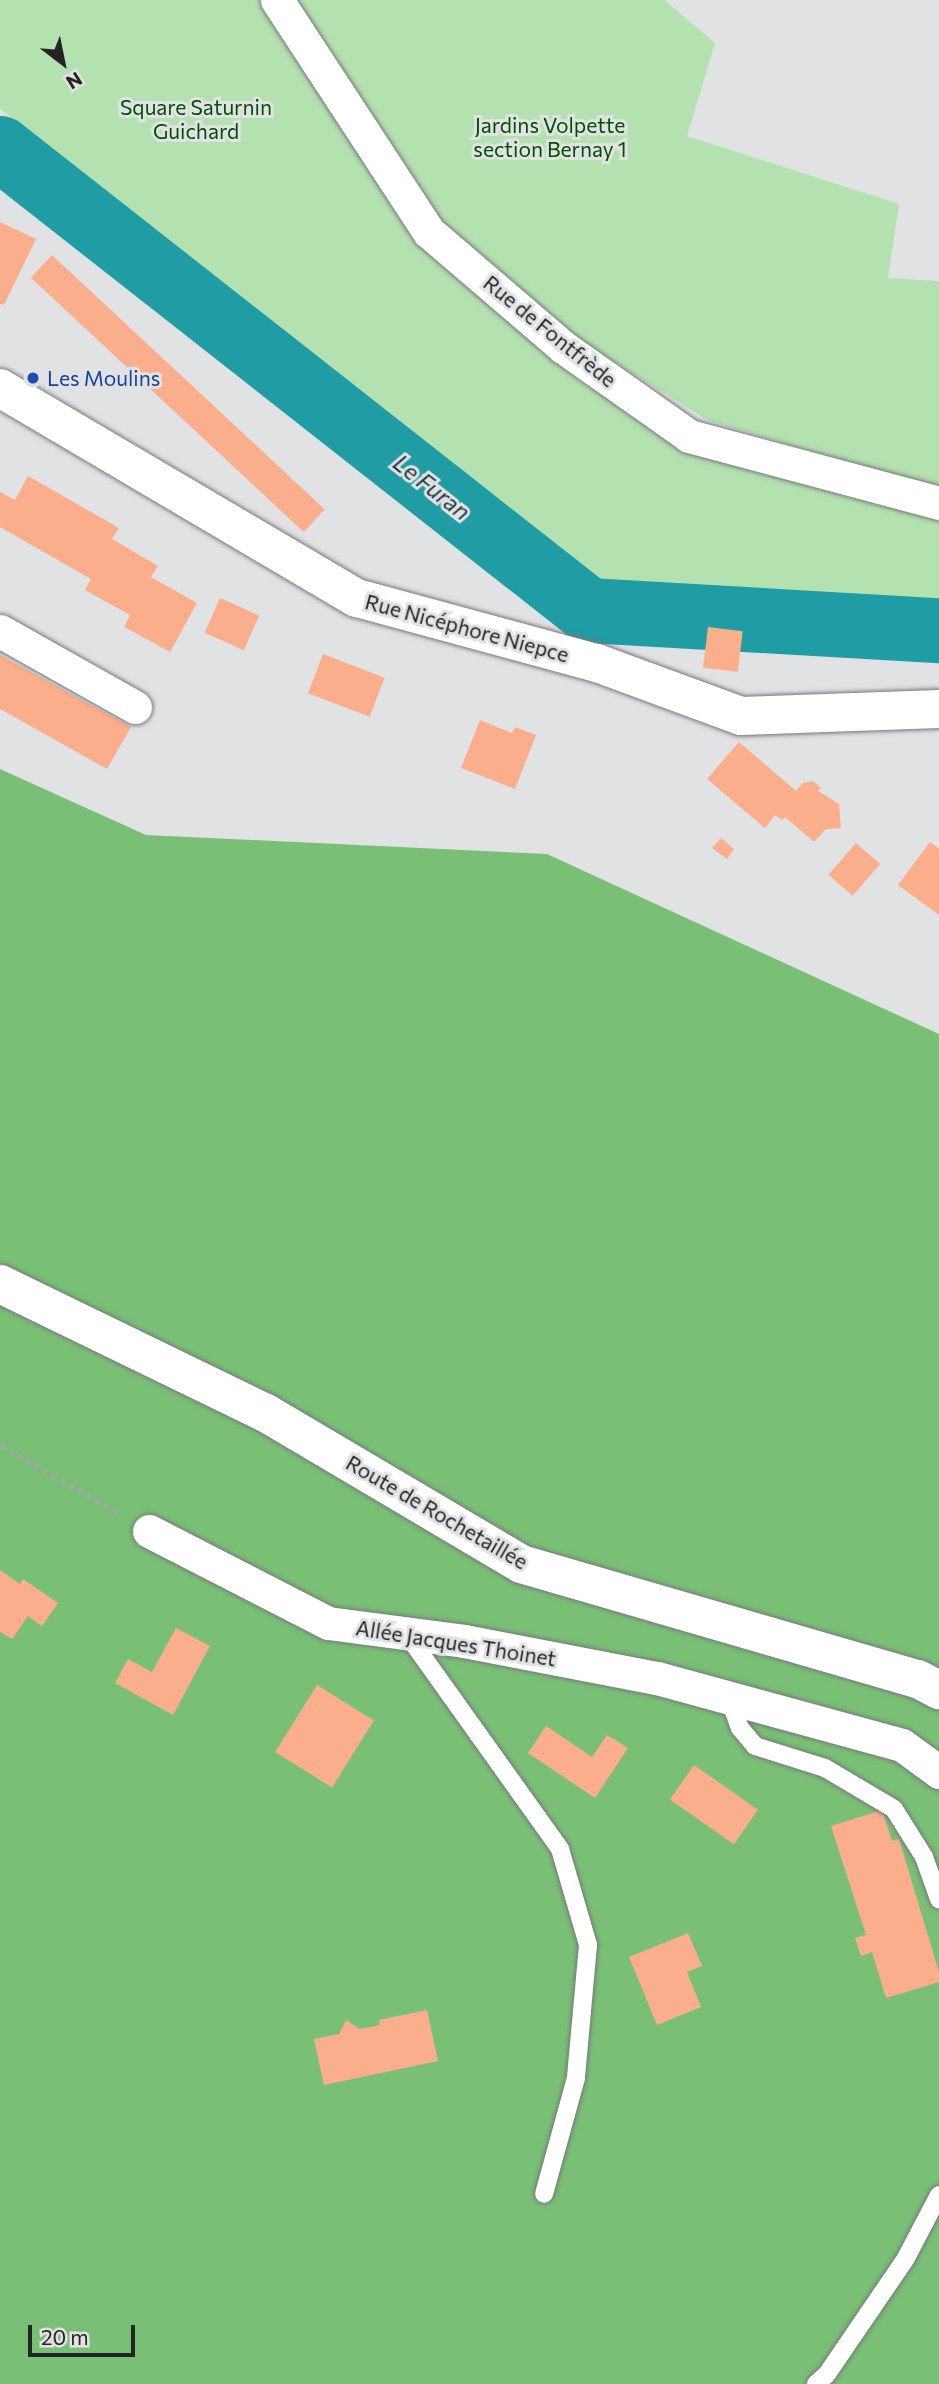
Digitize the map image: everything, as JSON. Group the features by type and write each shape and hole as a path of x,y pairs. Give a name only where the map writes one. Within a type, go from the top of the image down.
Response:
{"main road":[{"name":"Rue Nicéphore Niepce","path":"0,388 357,598 597,663 741,716 939,709"},
{"name":"Route de Rochetaillée","path":"0,1284 266,1413 521,1564 918,1679 939,1690"}],"street":[{"name":"Rue de Fontfrède","path":"277,0 429,232 563,347 689,436 939,503"},
{"path":"0,631 135,707"},
{"name":"Allée Jacques Thoinet","path":"149,1531 328,1623 464,1641 657,1678 902,1745 939,1772"}],"lane":[{"path":"406,1633 560,1849 588,1945 576,2078 544,2194"},
{"path":"729,1698 740,1728 755,1746 825,1768 894,1809 924,1857 939,1899"},
{"path":"816,2384 827,2374 906,2258 939,2195"}],"path":[{"path":"0,1445 149,1531"}],"green space":[{"name":"Square Saturnin Guichard","path":"0,0 260,0 338,121 436,261 582,383 693,449 939,521 939,615 714,604 687,593 655,598 579,587 464,489 137,225 0,108"},
{"name":"Jardins Volpette section Bernay 1","path":"296,0 664,0 715,43 687,136 899,204 888,278 939,281 939,489 707,420 580,340 433,215"},
{"path":"0,769 146,835 547,854 939,1034 939,2384 0,2384"}],"building":[{"path":"0,222 36,239 4,305 0,304"},
{"path":"52,255 325,509 304,532 31,278"},
{"path":"28,476 119,528 112,539 158,566 151,577 197,603 170,652 124,627 130,615 85,590 91,579 0,527 0,492 15,500"},
{"path":"220,598 259,615 244,650 205,633"},
{"path":"708,627 743,631 738,672 703,668"},
{"path":"323,654 385,678 370,717 308,693"},
{"path":"0,655 131,727 107,769 0,709"},
{"path":"480,720 512,733 515,727 536,735 515,789 461,768"},
{"path":"739,742 796,791 803,783 813,781 821,788 818,791 839,804 841,828 826,829 814,842 785,817 782,820 775,815 765,828 707,779"},
{"path":"721,838 734,849 727,859 712,848"},
{"path":"930,842 939,849 939,915 898,885"},
{"path":"856,843 880,864 853,896 828,875"},
{"path":"0,1570 20,1584 23,1579 58,1603 42,1626 28,1616 12,1639 0,1632"},
{"path":"176,1628 210,1646 173,1715 115,1683 128,1659 152,1672"},
{"path":"317,1685 374,1721 332,1788 275,1752"},
{"path":"546,1726 592,1757 607,1735 628,1748 595,1798 528,1753"},
{"path":"694,1765 758,1810 734,1844 670,1799"},
{"path":"882,1810 892,1841 899,1839 939,1972 939,1982 886,1998 872,1952 861,1956 855,1938 866,1935 831,1826"},
{"path":"688,1933 702,1966 687,1972 701,2007 657,2025 629,1957"},
{"path":"427,2010 438,2061 324,2085 314,2039 339,2034 346,2020 360,2029 380,2025 379,2020"}],"waterway":[{"name":"Le Furan","path":"0,148 588,610 939,630"}],"place":[{"name":"Les Moulins","path":"33,378"}]}
